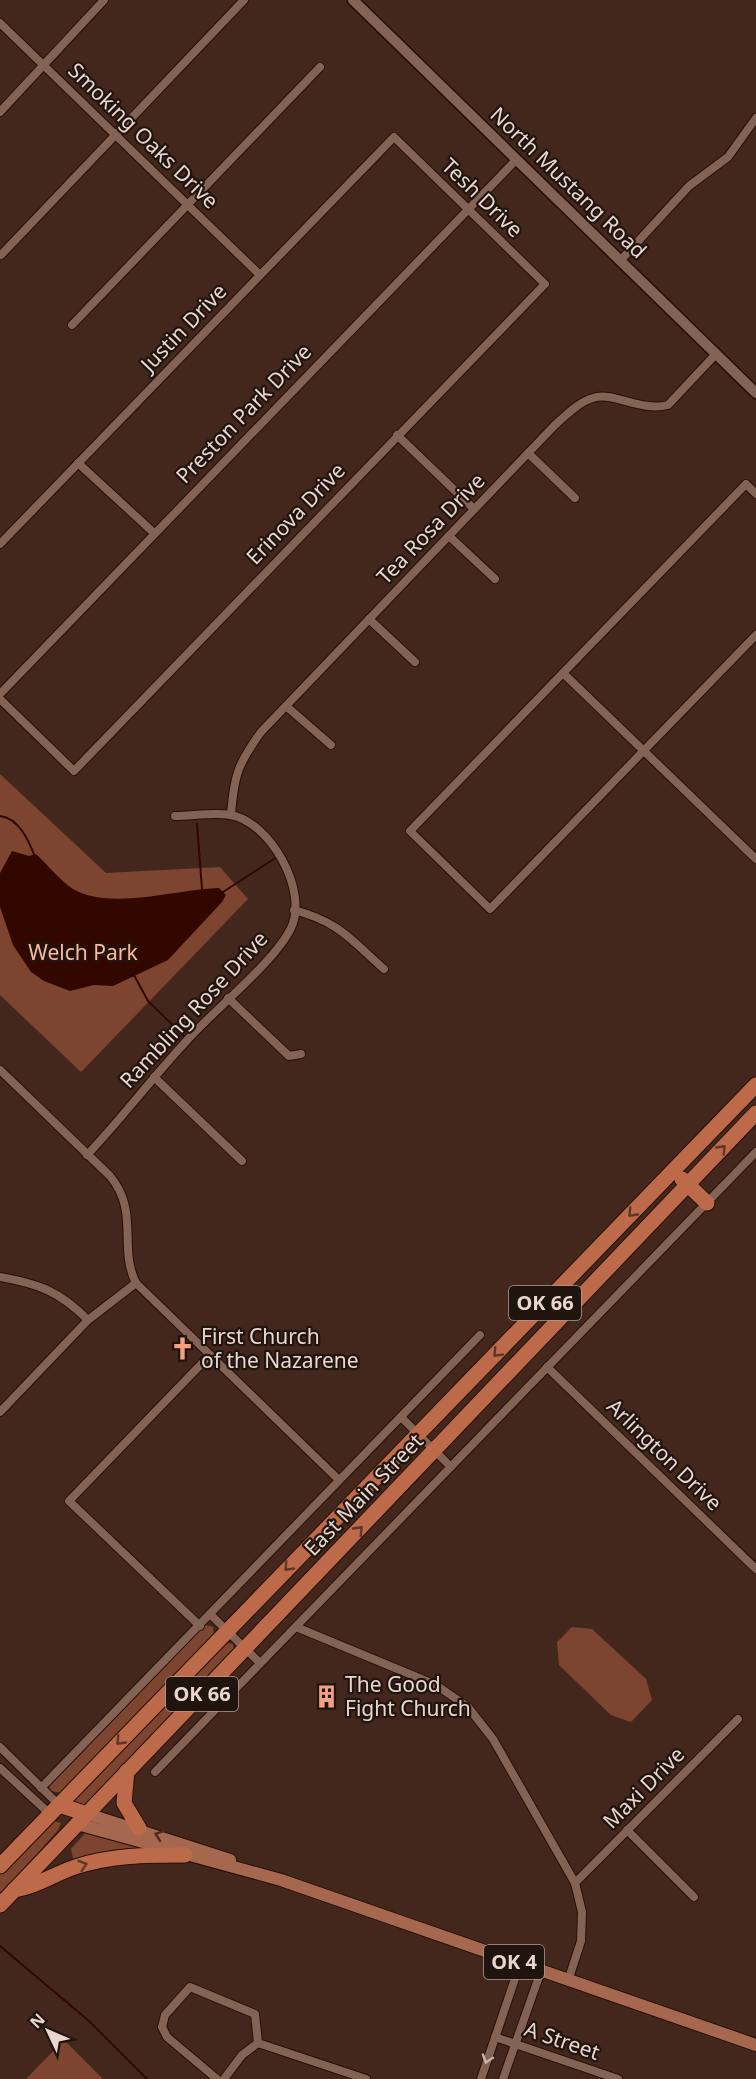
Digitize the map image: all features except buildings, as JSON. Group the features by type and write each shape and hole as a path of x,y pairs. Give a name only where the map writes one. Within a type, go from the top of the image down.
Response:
{"highway":[{"name":"East Main Street","path":"0,1866 756,1085"},
{"name":"East Main Street","path":"0,1905 435,1452 756,1113"},
{"path":"673,1171 707,1203"},
{"path":"127,1771 124,1803 139,1828"},
{"path":"54,1809 82,1819"},
{"name":"OK 4","path":"14,1890 29,1888 97,1860 135,1855 185,1855"}],"main road":[{"name":"OK 4","path":"82,1819 139,1828 273,1878 756,2045"},
{"path":"82,1819 185,1855"},
{"name":"OK 4","path":"185,1855 273,1878"}],"street":[{"path":"0,112 104,0"},
{"path":"1,255 244,0"},
{"name":"North Mustang Road","path":"353,0 756,393"},
{"name":"Smoking Oaks Drive","path":"0,23 260,275"},
{"path":"72,325 320,66"},
{"path":"620,261 689,186 728,157 756,118"},
{"name":"Tesh Drive","path":"394,137 545,284"},
{"name":"Justin Drive","path":"0,544 394,137"},
{"name":"Preston Park Drive","path":"0,694 516,160"},
{"name":"Erinova Drive","path":"0,699 74,771 545,284"},
{"name":"Tea Rosa Drive","path":"231,815 233,788 242,759 261,732 528,453 572,411 594,397 607,397 637,406 668,405 716,354"},
{"path":"397,435 474,509"},
{"path":"528,453 575,498"},
{"path":"78,463 154,533"},
{"path":"756,494 746,484 410,831 490,909 756,635"},
{"path":"449,536 495,579"},
{"path":"369,620 415,662"},
{"path":"563,673 756,859"},
{"path":"286,706 332,745"},
{"name":"Rambling Rose Drive","path":"87,1155 123,1117 132,1100 286,936 292,924 294,910 290,878 282,857 258,829 231,815 175,816"},
{"path":"294,910 321,917 338,926 384,969"},
{"path":"228,998 289,1056 301,1054"},
{"path":"0,1070 110,1176 124,1197 130,1262 136,1283 339,1480"},
{"path":"154,1077 242,1161"},
{"name":"East Main Street","path":"155,1772 756,1152"},
{"path":"0,1277 38,1284 68,1300 88,1320"},
{"path":"0,1412 88,1320 136,1283"},
{"name":"East Main Street","path":"41,1788 480,1335"},
{"path":"200,1626 69,1501 210,1355"},
{"name":"Arlington Drive","path":"547,1367 756,1569"},
{"path":"401,1417 451,1467"},
{"path":"210,1614 260,1663"},
{"path":"296,1627 436,1685 468,1707 494,1739 575,1883 582,1912 581,1941 568,1981"},
{"name":"Maxi Drive","path":"575,1883 738,1719"},
{"path":"0,1747 41,1788 54,1809"},
{"path":"0,1763 7,1754"},
{"path":"0,1768 54,1809"},
{"path":"627,1830 694,1897"},
{"path":"481,2079 520,1964"},
{"path":"503,2079 541,1971"},
{"path":"217,2079 167,2037 162,2027 165,2015 190,1987 255,2014 258,2043"},
{"name":"A Street","path":"495,2037 618,2079"},
{"path":"258,2043 350,2077 366,2079"},
{"path":"224,2079 242,2055 258,2043"}],"green space":[{"name":"Welch Park","path":"0,774 106,873 220,867 248,899 81,1072 0,995"},
{"path":"205,1625 213,1627 214,1637 63,1793 51,1791 49,1787"},
{"path":"572,1627 592,1629 646,1679 652,1700 631,1722 611,1715 559,1665 557,1642"},
{"path":"224,1642 233,1644 234,1652 85,1807 74,1806 76,1799 107,1767 123,1743"},
{"path":"53,1821 61,1823 58,1830 0,1896 0,1871"},
{"path":"87,1831 158,1851 74,1863 71,1849"},
{"path":"64,2040 103,2079 26,2079"}],"shaded area":[{"path":"12,851 29,856 36,854 73,889 88,895 124,899 219,888 226,895 168,960 113,986 94,985 70,991 44,981 31,972 13,945 0,907 0,873"}],"waterway":[{"path":"0,816 13,821 18,826 35,857"},
{"path":"197,824 202,889"},
{"path":"223,892 277,857"},
{"path":"134,975 148,1001 185,1037"},
{"path":"0,1946 89,2021 147,2079"}],"place":[{"name":"First Church of the Nazarene","path":"183,1349"},
{"name":"The Good Fight Church","path":"327,1697"}]}
